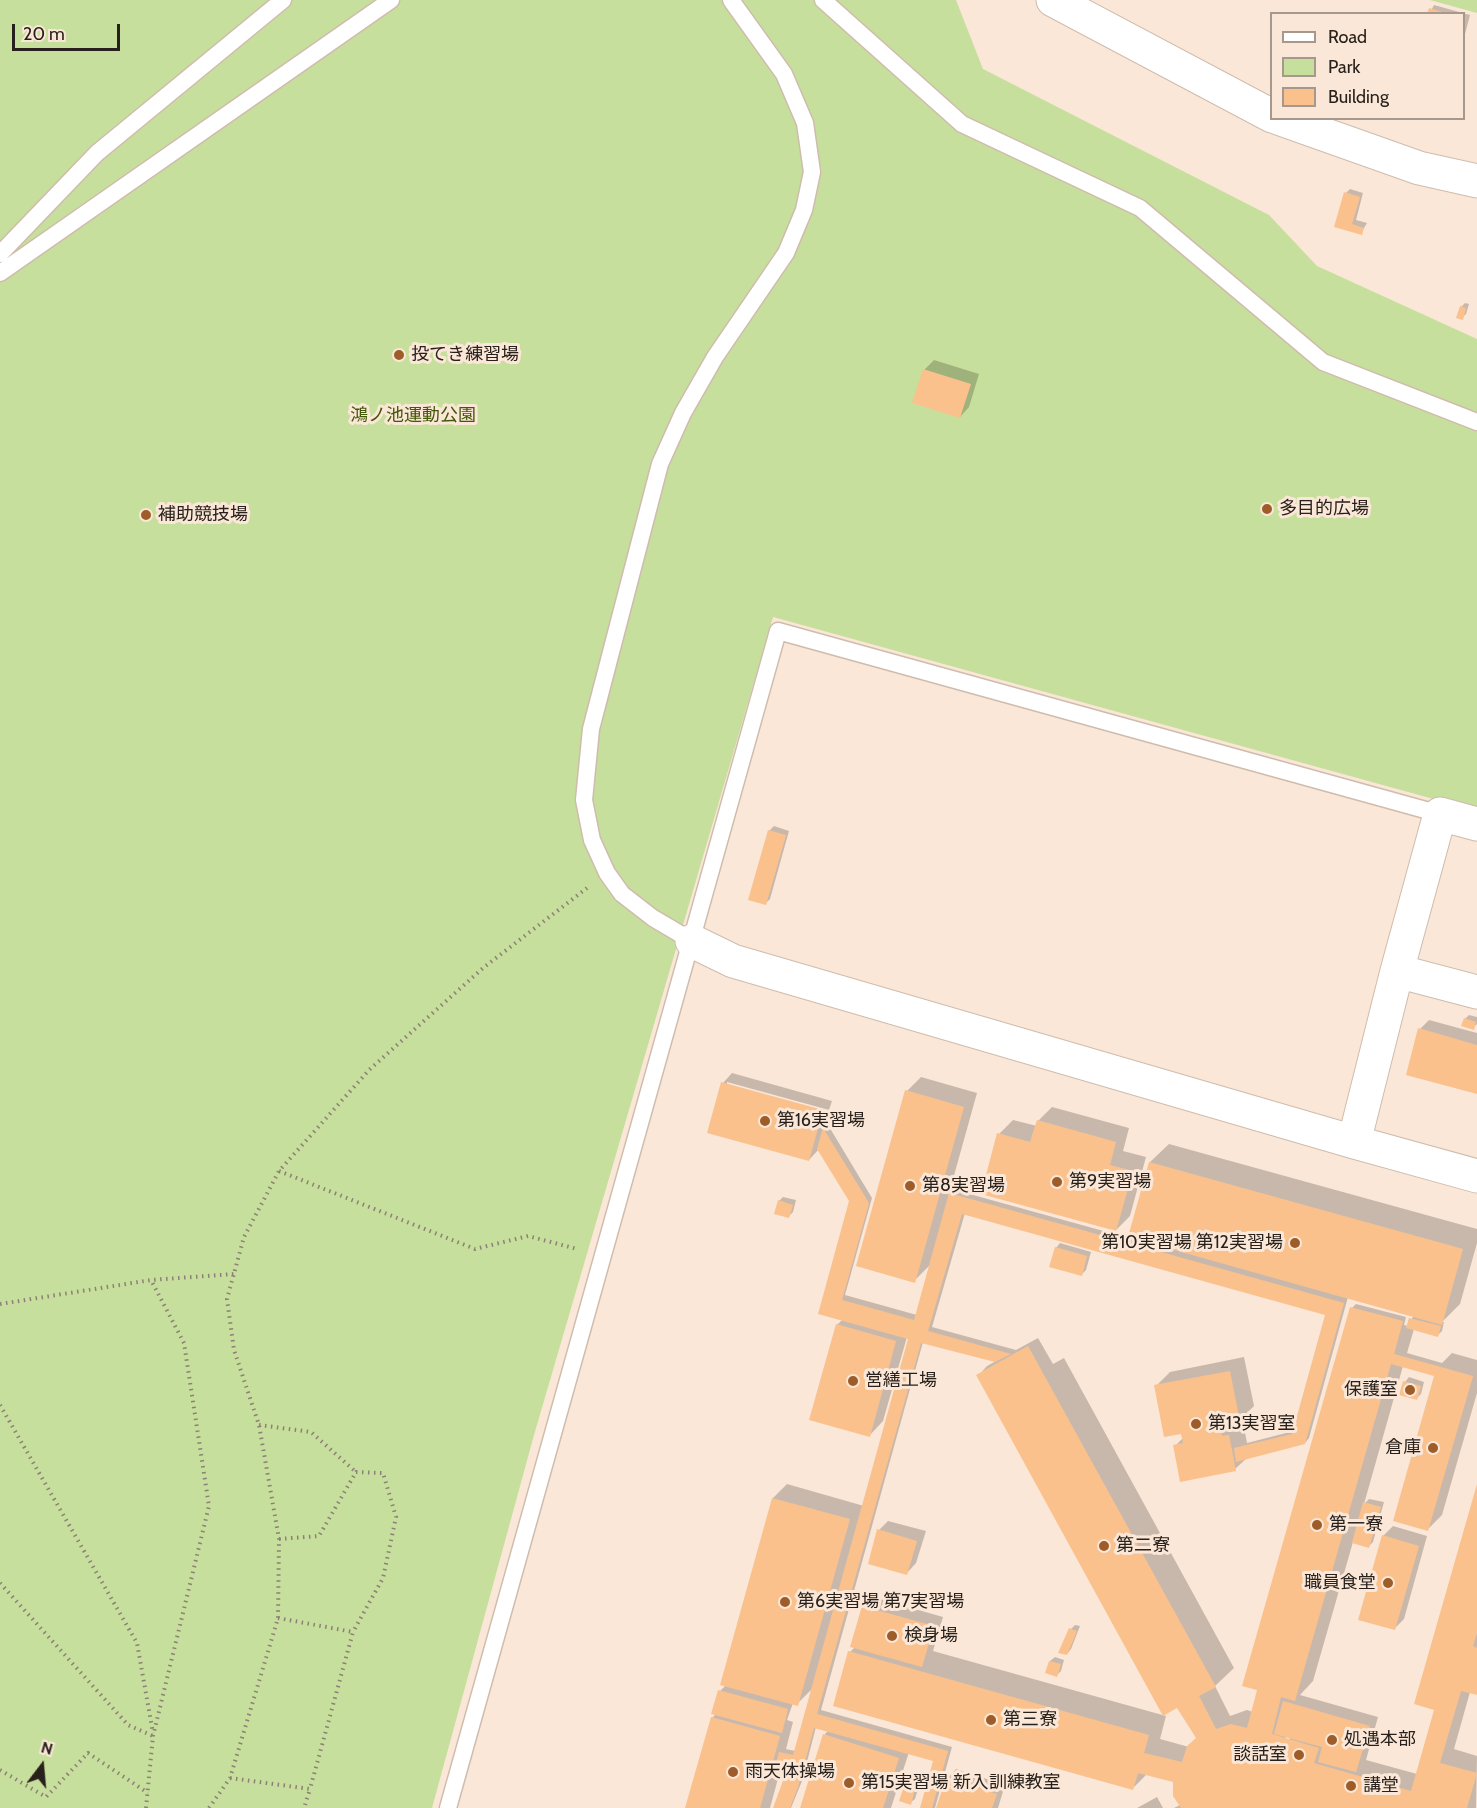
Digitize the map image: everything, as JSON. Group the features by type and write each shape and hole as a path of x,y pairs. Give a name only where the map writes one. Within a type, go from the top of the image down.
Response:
{"street":[{"path":"1053,0 1270,115"},
{"path":"1284,120 1419,168 1477,181"},
{"path":"1354,1143 1397,971 1440,814 1477,824"},
{"path":"692,941 733,961 1354,1143 1477,1176"},
{"path":"1397,971 1477,992"}],"lane":[{"path":"0,254 97,153 284,0"},
{"path":"0,273 391,0"},
{"path":"692,941 653,918 622,894 607,873 592,840 584,800 591,729 660,464 683,413 715,357 786,253 804,210 812,172 806,123 784,74 731,0"},
{"path":"823,0 962,124 1140,208 1323,362 1477,422"},
{"path":"448,1808 778,631 1440,814"}],"path":[{"path":"209,1808 230,1779 278,1618 279,1539 259,1425 234,1350 227,1299 244,1237 279,1171 369,1070 483,968 607,873"},
{"path":"279,1171 475,1249 528,1236 603,1256"},
{"path":"0,1304 151,1280 234,1274"},
{"path":"146,1808 153,1736 209,1506 184,1343 151,1280"},
{"path":"0,1405 137,1643 153,1736"},
{"path":"259,1425 311,1432 356,1472 383,1473 396,1517 383,1578 353,1632 304,1808"},
{"path":"279,1539 320,1536 356,1472"},
{"path":"0,1583 129,1725 153,1736"},
{"path":"278,1618 353,1632"},
{"path":"0,1770 46,1797 88,1753 148,1793"},
{"path":"230,1779 310,1790"}],"green space":[{"name":"鴻ノ池運動公園","path":"0,0 956,0 983,69 1269,215 1317,266 1477,339 1477,811 773,617 534,1435 432,1808 0,1808"},
{"path":"1430,0 1477,0 1477,13"}],"building":[{"path":"1429,8 1442,12 1428,12"},
{"path":"1344,192 1360,197 1352,224 1364,228 1362,235 1334,227"},
{"path":"1460,306 1466,308 1463,320 1456,318"},
{"path":"923,369 971,384 960,418 912,403"},
{"path":"768,830 786,835 766,905 748,900"},
{"path":"1464,1018 1476,1022 1474,1030 1461,1026"},
{"path":"1418,1028 1477,1045 1477,1094 1406,1075"},
{"name":"第16実習場","path":"721,1082 823,1110 809,1161 707,1133"},
{"name":"第8実習場","path":"905,1090 964,1107 915,1283 856,1266"},
{"name":"第9実習場","path":"1037,1120 1116,1142 1110,1165 1133,1171 1116,1231 981,1194 997,1133 1030,1142"},
{"path":"823,1128 869,1203 842,1300 914,1320 949,1193 1344,1303 1305,1444 1236,1462 1234,1448 1292,1434 1325,1315 962,1214 928,1331 1011,1354 995,1362 921,1343 817,1714 948,1751 932,1808 920,1808 933,1761 814,1728 790,1808 773,1808 788,1767 776,1763 779,1752 793,1755 908,1339 818,1314 849,1201 817,1149"},
{"name":"第10実習場 第12実習場","path":"1149,1162 1463,1249 1442,1325 1128,1237"},
{"path":"778,1200 793,1205 789,1218 774,1214"},
{"path":"1055,1247 1087,1256 1082,1276 1049,1267"},
{"path":"1350,1307 1403,1321 1394,1354 1473,1376 1428,1531 1393,1521 1434,1376 1391,1364 1295,1701 1281,1697 1272,1734 1319,1748 1314,1763 1411,1791 1434,1710 1414,1704 1477,1484 1477,1633 1473,1646 1477,1648 1477,1695 1461,1691 1440,1763 1477,1773 1467,1808 1181,1808 1173,1796 1173,1782 1138,1773 1133,1790 833,1706 848,1651 1149,1735 1144,1753 1182,1762 1187,1746 1196,1738 1177,1708 1163,1716 976,1375 1028,1346 1216,1687 1199,1696 1216,1729 1231,1724 1247,1728 1257,1690 1242,1686"},
{"path":"1409,1318 1441,1326 1438,1337 1406,1328"},
{"name":"営繕工場","path":"836,1324 896,1341 870,1437 809,1420"},
{"name":"第13実習室","path":"1230,1371 1240,1422 1220,1426 1222,1436 1229,1435 1236,1471 1180,1482 1173,1445 1183,1443 1181,1434 1164,1437 1154,1385"},
{"name":"保護室","path":"1403,1381 1421,1386 1417,1400 1399,1395"},
{"name":"第6実習場 第7実習場","path":"772,1498 850,1519 798,1706 720,1685"},
{"path":"1363,1502 1381,1507 1369,1548 1352,1543"},
{"path":"877,1529 917,1541 907,1575 868,1564"},
{"name":"職員食堂","path":"1382,1535 1419,1546 1395,1630 1358,1620"},
{"name":"検身場","path":"862,1606 934,1626 922,1667 850,1647"},
{"path":"1069,1628 1077,1631 1067,1655 1058,1653"},
{"path":"1049,1661 1061,1664 1057,1677 1045,1673"},
{"path":"718,1690 788,1709 782,1733 711,1714"},
{"name":"処遇本部","path":"1283,1701 1370,1726 1356,1772 1318,1762 1322,1747 1274,1734"},
{"name":"雨天体操場","path":"711,1717 780,1736 760,1808 685,1808"},
{"name":"第15実習場 新入訓練教室","path":"823,1734 899,1758 883,1808 800,1808"},
{"path":"946,1778 997,1794 992,1808 936,1808"},
{"path":"904,1786 915,1789 911,1805 899,1801"}],"place":[{"name":"投てき練習場","path":"399,355"},
{"name":"多目的広場","path":"1267,509"},
{"name":"補助競技場","path":"146,515"},
{"name":"第16実習場","path":"765,1121"},
{"name":"第9実習場","path":"1057,1182"},
{"name":"第8実習場","path":"910,1186"},
{"name":"第10実習場 第12実習場","path":"1295,1243"},
{"name":"営繕工場","path":"853,1381"},
{"name":"保護室","path":"1410,1390"},
{"name":"第13実習室","path":"1196,1424"},
{"name":"倉庫","path":"1433,1448"},
{"name":"第一寮","path":"1317,1525"},
{"name":"第二寮","path":"1104,1546"},
{"name":"職員食堂","path":"1388,1583"},
{"name":"第6実習場 第7実習場","path":"785,1602"},
{"name":"検身場","path":"892,1636"},
{"name":"第三寮","path":"991,1720"},
{"name":"処遇本部","path":"1332,1740"},
{"name":"談話室","path":"1299,1755"},
{"name":"雨天体操場","path":"733,1772"},
{"name":"第15実習場 新入訓練教室","path":"849,1783"},
{"name":"講堂","path":"1351,1786"}]}
